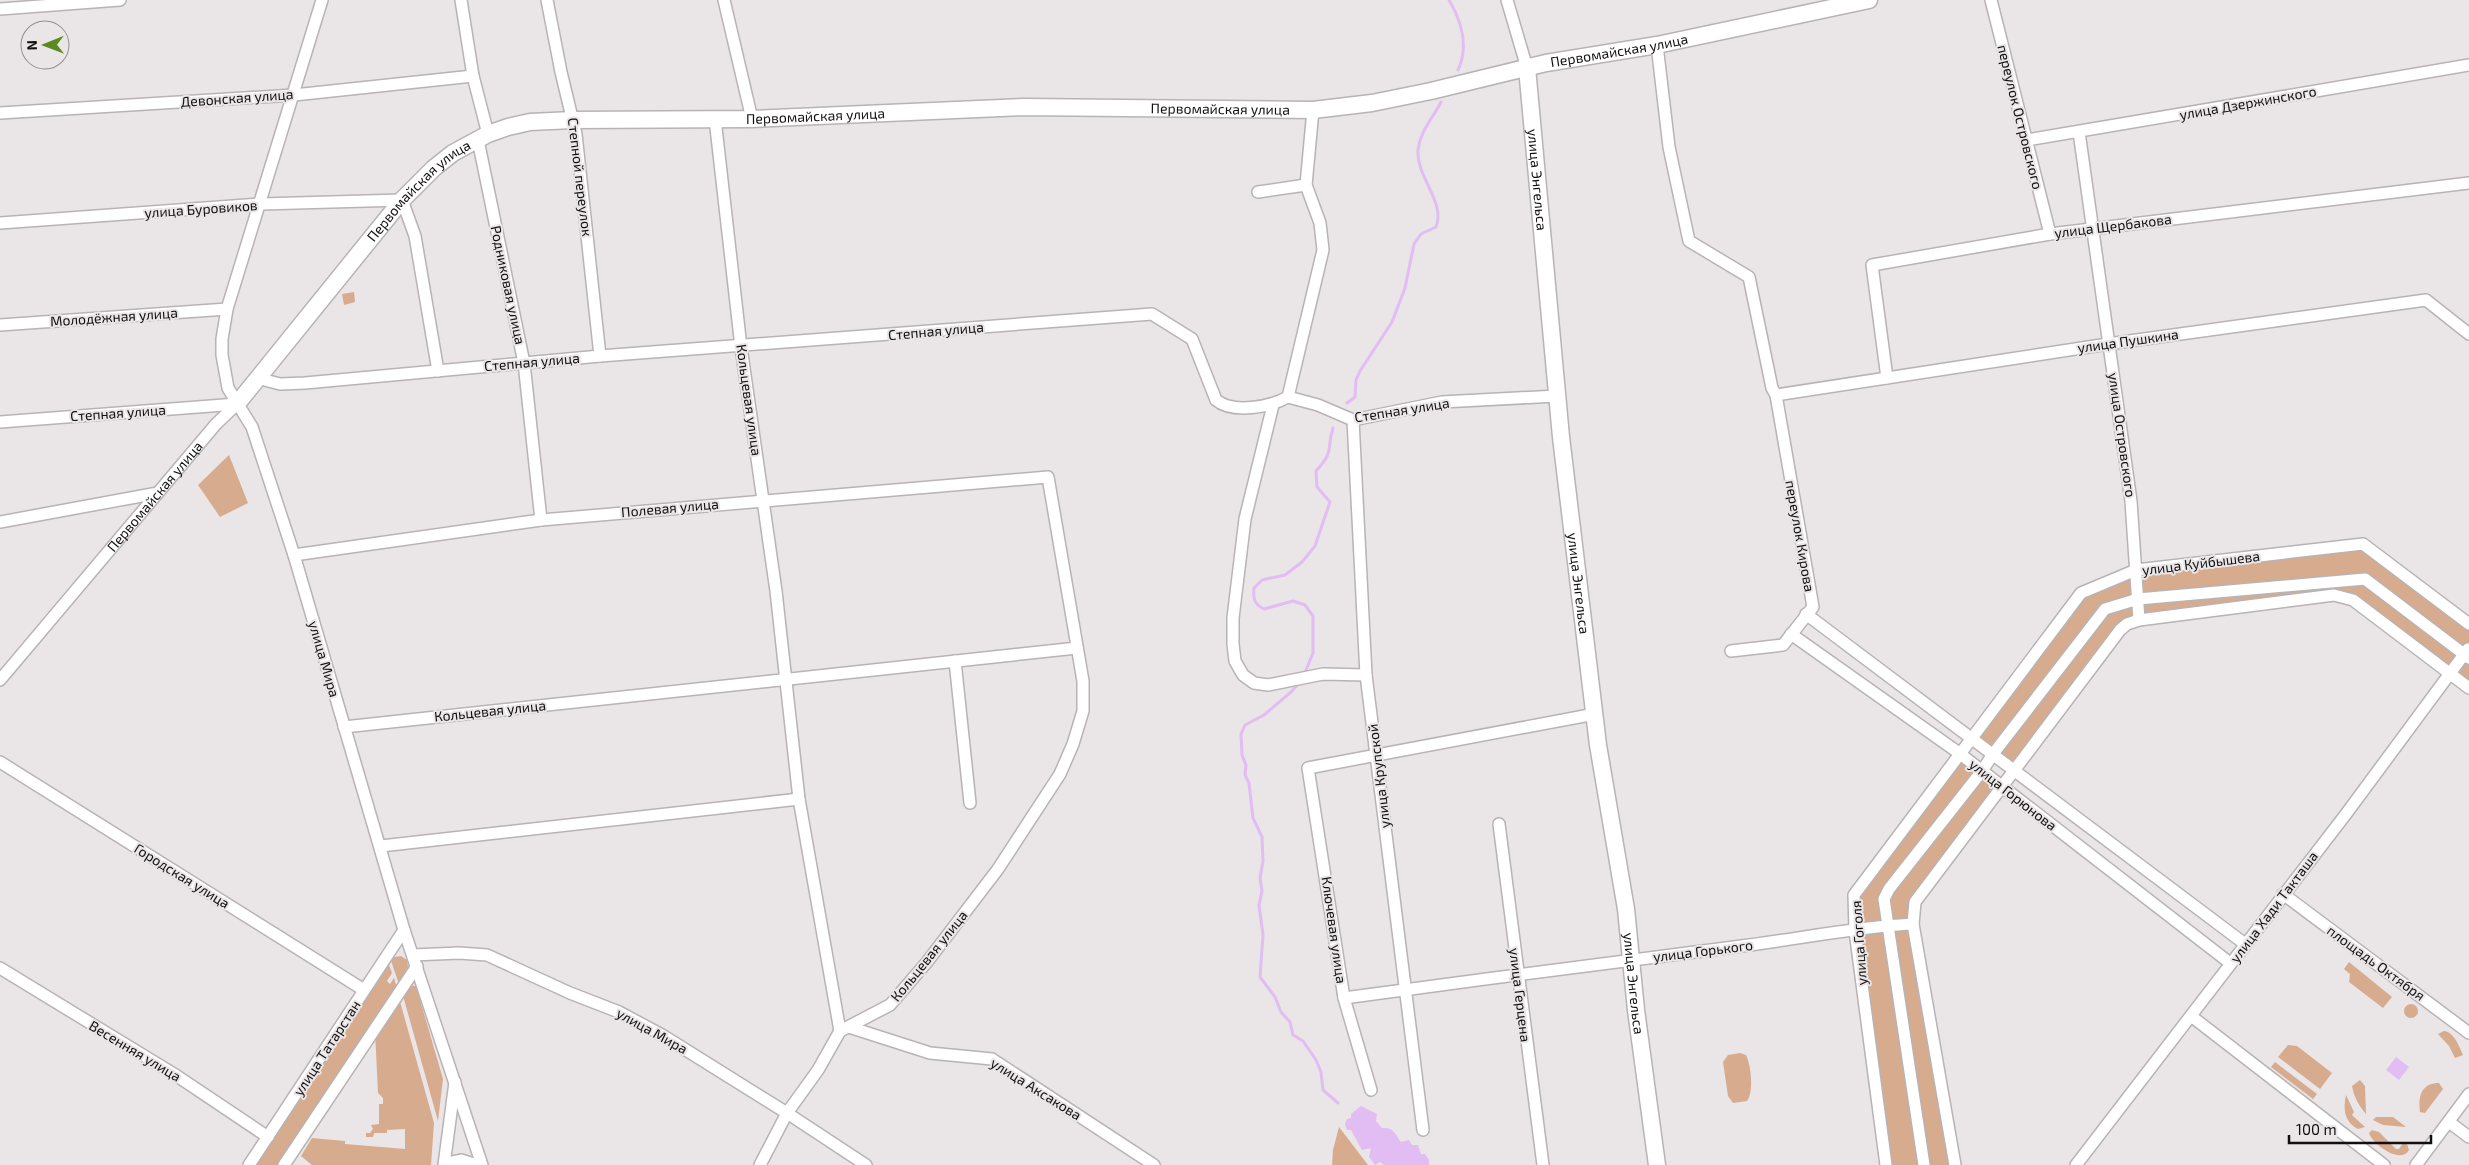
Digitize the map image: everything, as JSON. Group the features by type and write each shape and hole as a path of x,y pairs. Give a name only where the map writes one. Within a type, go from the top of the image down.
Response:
{"street":[{"path":"0,9 120,0"},
{"name":"улица Мира","path":"322,0 261,204 227,309 222,339 224,368 228,388 252,427 294,555 344,728 381,846 404,930 482,1165"},
{"name":"Родниковая улица","path":"461,0 483,137 524,363 540,520"},
{"name":"Степной переулок","path":"547,0 561,72 574,120 600,356"},
{"path":"724,0 752,120"},
{"name":"улица Энгельса","path":"1507,0 1527,68 1557,396 1598,744 1626,909 1657,1165"},
{"name":"Первомайская улица","path":"0,680 216,424 237,404 402,200 434,168 453,154 483,137 508,127 530,122 574,120 752,120 1024,107 1313,110 1372,103 1431,92 1527,68 1657,45 1869,0"},
{"name":"переулок Островского","path":"1991,0 2050,234"},
{"path":"1657,45 1669,146 1689,241 1750,276 1772,388 1776,396"},
{"name":"улица Дзержинского","path":"2026,140 2469,65"},
{"name":"Девонская улица","path":"0,113 294,95 473,76"},
{"path":"1288,397 1323,250 1320,222 1306,184 1313,110"},
{"name":"Кольцевая улица","path":"715,119 740,347 763,500 799,799 845,1029 890,1005 927,962 998,869 1060,774 1073,744 1083,711 1083,681 1048,477"},
{"name":"улица Островского","path":"2079,132 2131,501 2139,620"},
{"name":"улица Щербакова","path":"1887,378 1872,265 2050,234 2469,183"},
{"path":"1258,192 1306,184"},
{"path":"402,200 415,236 438,371"},
{"name":"улица Буровиков","path":"0,223 261,204 402,200"},
{"name":"улица Пушкина","path":"1776,396 2108,344 2426,300 2469,334"},
{"name":"Молодёжная улица","path":"0,325 227,309"},
{"name":"Степная улица","path":"258,378 280,384 600,356 740,347 1152,314 1192,339 1216,400 1223,406 1239,408 1273,405 1288,397 1318,404 1353,420 1442,402 1557,396"},
{"name":"переулок Кирова","path":"1731,651 1783,644 1813,607 1776,396"},
{"name":"Степная улица","path":"0,422 237,404"},
{"path":"1273,405 1245,519 1233,618 1235,661 1242,675 1254,683 1261,684 1301,680 1323,674 1366,675"},
{"name":"улица Крупской","path":"1353,420 1366,675 1423,1130"},
{"name":"Полевая улица","path":"294,555 540,520 1048,477"},
{"path":"0,522 158,494"},
{"name":"улица Куйбышева","path":"1959,753 2081,593 2136,570 2363,544 2469,624"},
{"path":"1924,1165 1884,899 1889,889 1982,771 1993,754 2105,609 2138,599 2366,578 2467,654"},
{"path":"1956,1165 1913,924 1915,902 2015,771 2038,736 2120,630 2127,624 2139,620 2334,595 2353,600 2469,688"},
{"name":"улица Горюнова","path":"1806,614 2244,944"},
{"name":"улица Горюнова","path":"1790,634 1959,753 2230,964"},
{"name":"Кольцевая улица","path":"344,728 1076,648"},
{"name":"улица Хади Такташа","path":"2076,1165 2467,654"},
{"path":"955,661 970,803"},
{"path":"1376,755 1595,714"},
{"name":"улица Гоголя","path":"1886,1165 1855,931 1854,895 1959,753"},
{"name":"Ключевая улица","path":"1371,1090 1344,998 1308,768 1376,755"},
{"name":"Городская улица","path":"0,762 364,990"},
{"path":"381,846 799,799"},
{"name":"улица Герцена","path":"1499,824 1543,1165"},
{"name":"площадь Октября","path":"2283,894 2469,1033"},
{"name":"улица Горького","path":"1344,998 1517,973 1855,931 1887,925 1913,924"},
{"name":"улица Татарстан","path":"249,1165 404,930"},
{"name":"улица Мира","path":"415,961 459,953 487,955 570,993 619,1012 662,1035 787,1113"},
{"name":"улица Татарстан","path":"284,1165 415,961"},
{"name":"Весенняя улица","path":"0,968 178,1076 268,1137"},
{"path":"2191,1016 2384,1165"},
{"path":"760,1165 787,1113 845,1029"},
{"name":"улица Аксакова","path":"845,1029 930,1053 992,1059 1154,1165"},
{"path":"444,1165 455,1079"},
{"path":"2416,1165 2469,1094"},
{"path":"787,1113 866,1165"},
{"path":"2449,1122 2469,1137"},
{"path":"450,1165 452,1162 461,1160 477,1165"}],"shaded area":[{"path":"354,292 355,302 344,305 342,294"},
{"path":"229,455 248,503 220,517 198,485"},
{"path":"2363,544 2469,624 2469,688 2366,611 2334,595 2127,624 2015,771 1971,738 2081,593 2136,570"},
{"path":"1959,753 2002,787 1915,902 1955,1165 1886,1165 1854,895"},
{"path":"401,956 407,960 408,967 399,984 390,958"},
{"path":"387,960 392,973 387,981 390,984 394,978 397,988 281,1165 254,1165"},
{"path":"2349,962 2392,997 2383,1008 2349,982 2350,974 2344,969"},
{"path":"408,985 416,986 443,1079 438,1121 402,992"},
{"path":"399,998 434,1123 431,1165 312,1165 301,1156 312,1138 345,1141 345,1144 405,1149 405,1129 387,1130 387,1133 374,1133 373,1137 366,1137 366,1133 370,1133 373,1129 371,1125 379,1124 379,1104 383,1104 383,1098 378,1093 375,1031"},
{"path":"2411,1004 2416,1006 2418,1011 2416,1016 2411,1018 2406,1016 2404,1011 2406,1006"},
{"path":"2444,1031 2451,1034 2463,1055 2455,1058 2449,1046 2438,1034"},
{"path":"2288,1045 2297,1046 2332,1073 2320,1089 2278,1057"},
{"path":"1740,1053 1746,1055 1748,1059 1751,1078 1750,1091 1747,1101 1733,1103 1728,1096 1723,1062 1728,1055"},
{"path":"2396,1057 2409,1067 2399,1080 2386,1070"},
{"path":"2275,1062 2317,1094 2313,1099 2271,1067"},
{"path":"2360,1080 2365,1086 2366,1114 2357,1101 2352,1086"},
{"path":"2439,1083 2443,1089 2425,1113 2420,1112 2420,1096 2422,1092 2428,1085"},
{"path":"2346,1095 2354,1112 2352,1115 2365,1127 2358,1129 2347,1119 2345,1110"},
{"path":"1361,1106 1377,1114 1376,1121 1382,1128 1392,1130 1401,1142 1409,1140 1412,1145 1418,1145 1421,1154 1425,1154 1429,1160 1429,1165 1384,1165 1380,1162 1375,1165 1369,1157 1371,1148 1362,1150 1351,1130 1347,1130 1345,1124 1347,1119 1351,1118 1351,1114"},
{"path":"2376,1117 2393,1117 2406,1127 2383,1125 2373,1120"},
{"path":"1339,1127 1368,1165 1332,1165 1333,1150"},
{"path":"2372,1130 2379,1132 2396,1149 2399,1149 2403,1143 2407,1144 2409,1150 2405,1154 2400,1155 2387,1151 2371,1138 2369,1133"}],"waterway":[{"path":"1449,0 1462,34 1463,52 1458,70"},
{"path":"1347,403 1355,397 1356,380 1360,371 1392,322 1405,288 1414,244 1421,234 1436,227 1438,218 1437,208 1421,170 1418,150 1424,131 1441,102"},
{"path":"1304,675 1313,653 1313,616 1305,605 1293,601 1264,609 1255,601 1254,588 1262,580 1285,575 1302,562 1315,546 1330,502 1317,487 1316,471 1328,454 1333,428"},
{"path":"1300,682 1264,715 1245,725 1241,734 1242,755 1246,765 1245,775 1249,783 1253,818 1262,837 1263,861 1260,878 1262,891 1259,905 1263,935 1260,977 1275,997 1281,1012 1290,1022 1293,1035 1303,1041 1316,1060 1321,1072 1323,1090 1338,1103"}]}
